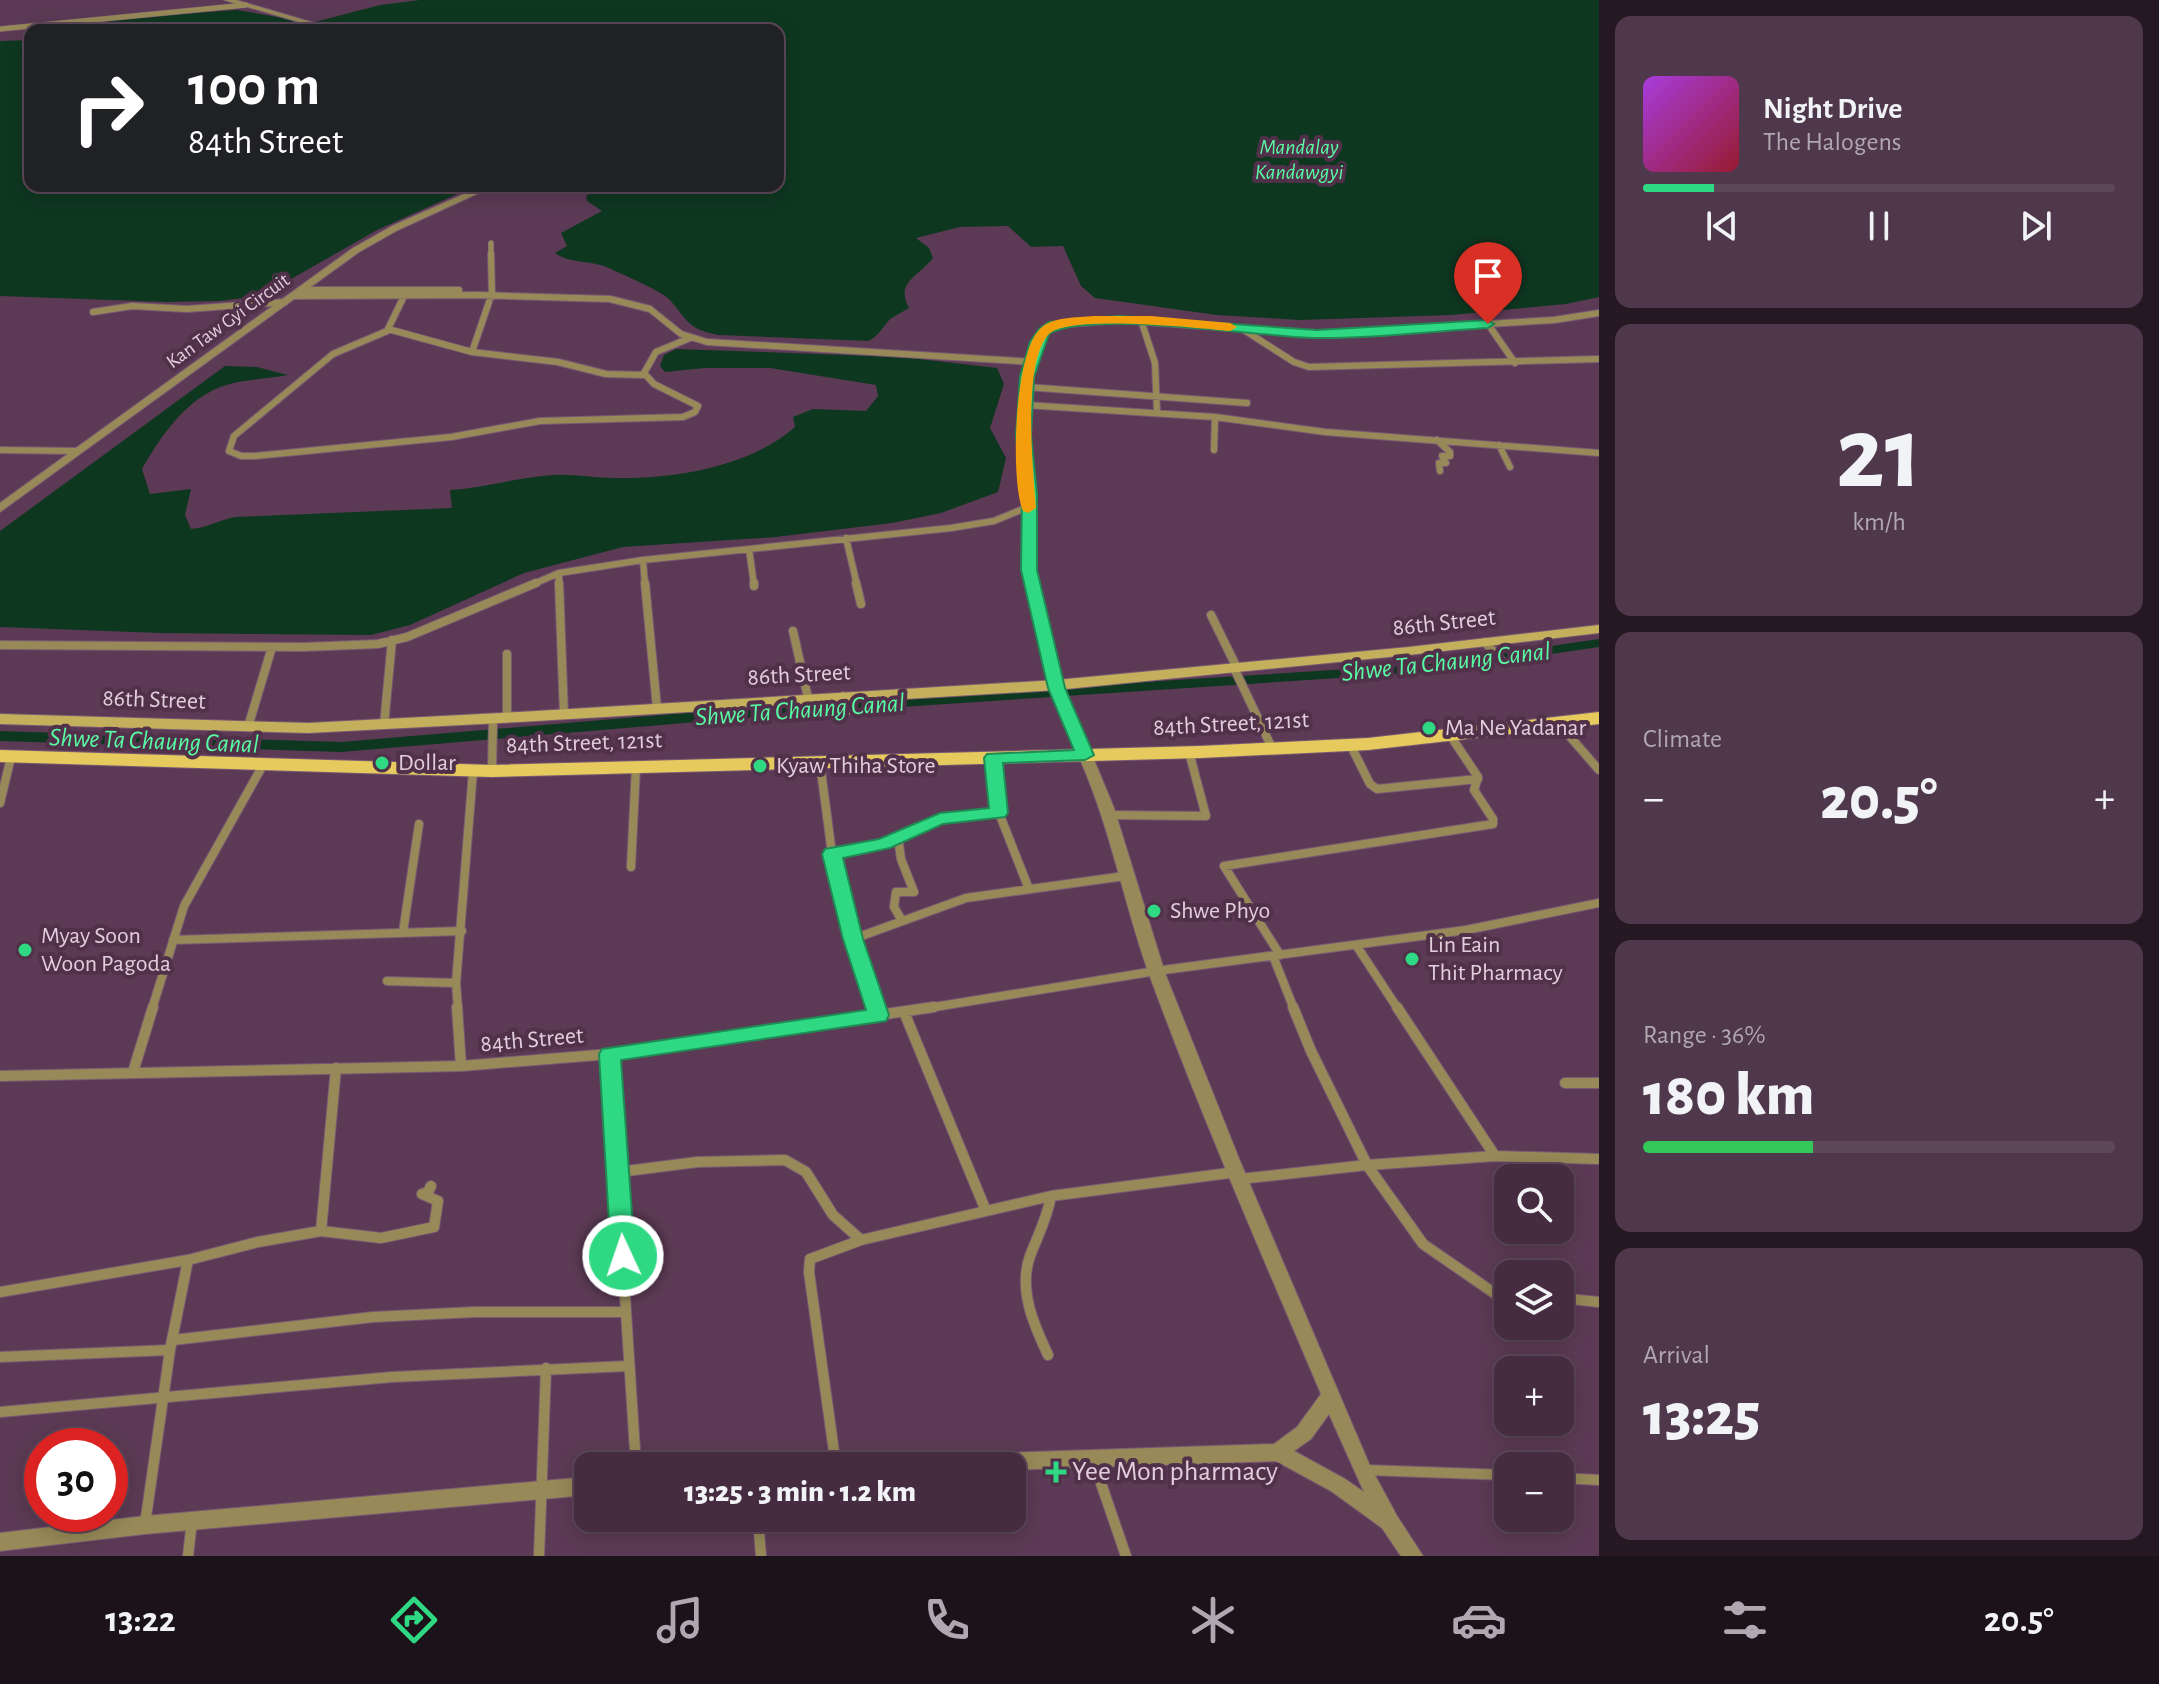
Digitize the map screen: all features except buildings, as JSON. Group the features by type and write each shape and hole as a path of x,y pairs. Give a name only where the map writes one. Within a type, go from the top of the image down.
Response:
{"main road":[{"name":"86th Street","path":"0,719 248,727 497,726 564,715 808,698 845,705 1058,691 1236,670 1490,647 1599,629"},
{"name":"84th Street, 121st","path":"5,756 483,771 820,763 1350,744 1599,718"}],"street":[{"path":"228,0 313,24"},
{"path":"51,24 246,5"},
{"path":"0,29 24,27"},
{"name":"Kan Taw Gyi Circuit","path":"0,508 379,236 477,192"},
{"path":"472,352 491,300 491,243"},
{"path":"388,329 472,352 558,362 606,374 644,375 648,380 691,399 698,409 690,415 672,419 540,421 451,437 255,456 241,456 229,451 234,436 333,354 383,334 405,293"},
{"path":"93,312 132,306 187,309 293,296 405,293 479,295 491,300 598,298 634,303 657,313 672,328 690,338 719,343 1034,362"},
{"path":"1413,1556 1390,1522 1362,1470 1239,1176 1156,971 1125,876 1110,815 1058,691 1029,570 1023,435 1026,387 1037,342 1054,325 1094,320 1141,320 1317,334 1554,320 1599,313"},
{"path":"1141,320 1155,362 1159,397 1157,413"},
{"path":"1488,324 1515,363"},
{"path":"1240,328 1294,362 1309,367 1599,359"},
{"path":"644,375 650,357 656,352 690,338"},
{"path":"1026,387 1247,403"},
{"path":"1025,405 1215,417 1325,432 1599,453"},
{"path":"1214,450 1215,417"},
{"path":"1436,440 1450,452 1450,456 1442,456 1446,463 1439,463 1440,471"},
{"path":"1499,445 1510,467"},
{"path":"0,450 78,451"},
{"path":"0,645 272,647 378,644 460,616 559,573 643,560 994,521 1028,507"},
{"path":"846,538 861,604"},
{"path":"749,549 754,586"},
{"path":"643,560 657,708"},
{"path":"559,573 564,715"},
{"path":"1211,615 1272,748"},
{"path":"793,631 808,698"},
{"path":"384,725 392,640"},
{"path":"248,727 272,647"},
{"path":"1490,647 1501,660"},
{"path":"461,1066 456,983 483,771 497,726 507,654"},
{"path":"1559,724 1599,770"},
{"path":"1450,735 1478,779"},
{"path":"1350,744 1370,784 1377,789 1478,779"},
{"path":"1110,815 1206,816 1189,752"},
{"path":"0,803 5,756"},
{"path":"993,758 999,813 1029,889"},
{"path":"820,763 832,854 853,939 879,1015"},
{"path":"133,1072 184,906 263,765"},
{"path":"631,867 636,767"},
{"path":"1478,779 1474,790 1493,819 1493,824 1224,866 1277,955 1311,1051 1367,1165 1423,1244 1494,1293"},
{"path":"832,854 883,844 940,819 999,813"},
{"path":"403,932 419,824"},
{"path":"898,837 897,855 909,874 914,892 896,892 894,907 901,919"},
{"path":"853,939 901,919 966,898 1125,876"},
{"name":"84th Street","path":"0,1076 461,1066 610,1054 904,1012 1156,971 1466,930 1599,903"},
{"path":"173,940 462,931"},
{"path":"1356,945 1495,1156"},
{"path":"387,981 456,983"},
{"path":"904,1012 986,1211"},
{"path":"610,1054 635,1452"},
{"path":"321,1231 336,1068"},
{"path":"1565,1083 1599,1083"},
{"path":"834,1452 809,1272 810,1259 818,1254 861,1240 1051,1196 1239,1176 1495,1156 1599,1159"},
{"path":"619,1172 697,1162 785,1160 806,1172 833,1215 861,1240"},
{"path":"0,1292 188,1260 258,1242 321,1231 381,1238 434,1227 438,1201 422,1194 428,1192 431,1186"},
{"path":"1048,1355 1032,1322 1026,1290 1029,1259 1046,1224 1051,1196"},
{"path":"145,1525 171,1345 188,1260"},
{"path":"1574,1299 1599,1302"},
{"path":"0,1357 171,1345 373,1317 475,1312 626,1312"},
{"path":"0,1412 164,1395 546,1368 628,1366"},
{"path":"539,1556 546,1368"},
{"path":"1278,1452 1304,1433 1331,1395"},
{"path":"1026,1461 1278,1452 1338,1485 1390,1522"},
{"path":"1093,1460 1126,1556"},
{"path":"1362,1470 1494,1475"},
{"path":"1574,1479 1599,1480"},
{"path":"0,1542 145,1525 574,1487"},
{"path":"188,1556 192,1521"},
{"path":"759,1532 761,1556"}],"water":[{"name":"Mandalay Kandawgyi","path":"420,0 1599,0 1599,297 1566,304 1452,315 1300,320 1217,315 1095,298 1081,286 1063,246 1031,247 1008,226 960,227 916,238 929,248 933,258 906,286 905,299 909,308 890,319 869,341 718,335 694,327 670,300 650,287 602,266 567,259 555,253 567,246 561,233 602,211 587,201 586,196 593,192 784,192 784,24 89,24 114,19 237,10 311,23 380,5"},
{"path":"24,40 24,192 462,192 377,230 272,290 250,297 166,302 0,296 0,41"},
{"path":"676,349 902,357 997,368 1004,384 990,428 1006,458 998,492 941,513 892,523 776,537 623,547 524,573 410,625 371,635 160,633 0,627 0,531 225,366 257,367 288,375 222,386 193,403 170,427 142,469 150,494 191,489 185,515 191,529 235,517 452,508 450,490 541,476 638,478 686,473 756,452 795,427 793,417 813,409 866,411 878,396 876,385 770,368 705,368 665,372 660,366 664,355"}],"waterway":[{"name":"Shwe Ta Chaung Canal","path":"0,736 341,747 780,710 1429,668 1599,643"}],"slow traffic":[{"path":"1028,508 1023,435 1027,377 1034,362 1037,342 1044,332 1054,325 1094,320 1151,320 1230,327"}],"place":[{"name":"Ma Ne Yadanar","path":"1429,728"},
{"name":"Dollar","path":"382,763"},
{"name":"Kyaw Thiha Store","path":"760,766"},
{"name":"Shwe Phyo","path":"1154,911"},
{"name":"Myay Soon Woon Pagoda","path":"25,950"},
{"name":"Lin Eain Thit Pharmacy","path":"1412,959"},
{"name":"Yee Mon pharmacy","path":"1056,1472"}],"route":[{"path":"623,1256 610,1054 879,1015 853,939 832,854 890,842 940,819 999,813 993,758 1085,755 1056,688 1029,570 1029,494 1023,435 1027,377 1034,362 1037,342 1044,332 1054,325 1071,322 1119,320 1317,334 1488,324"}]}
